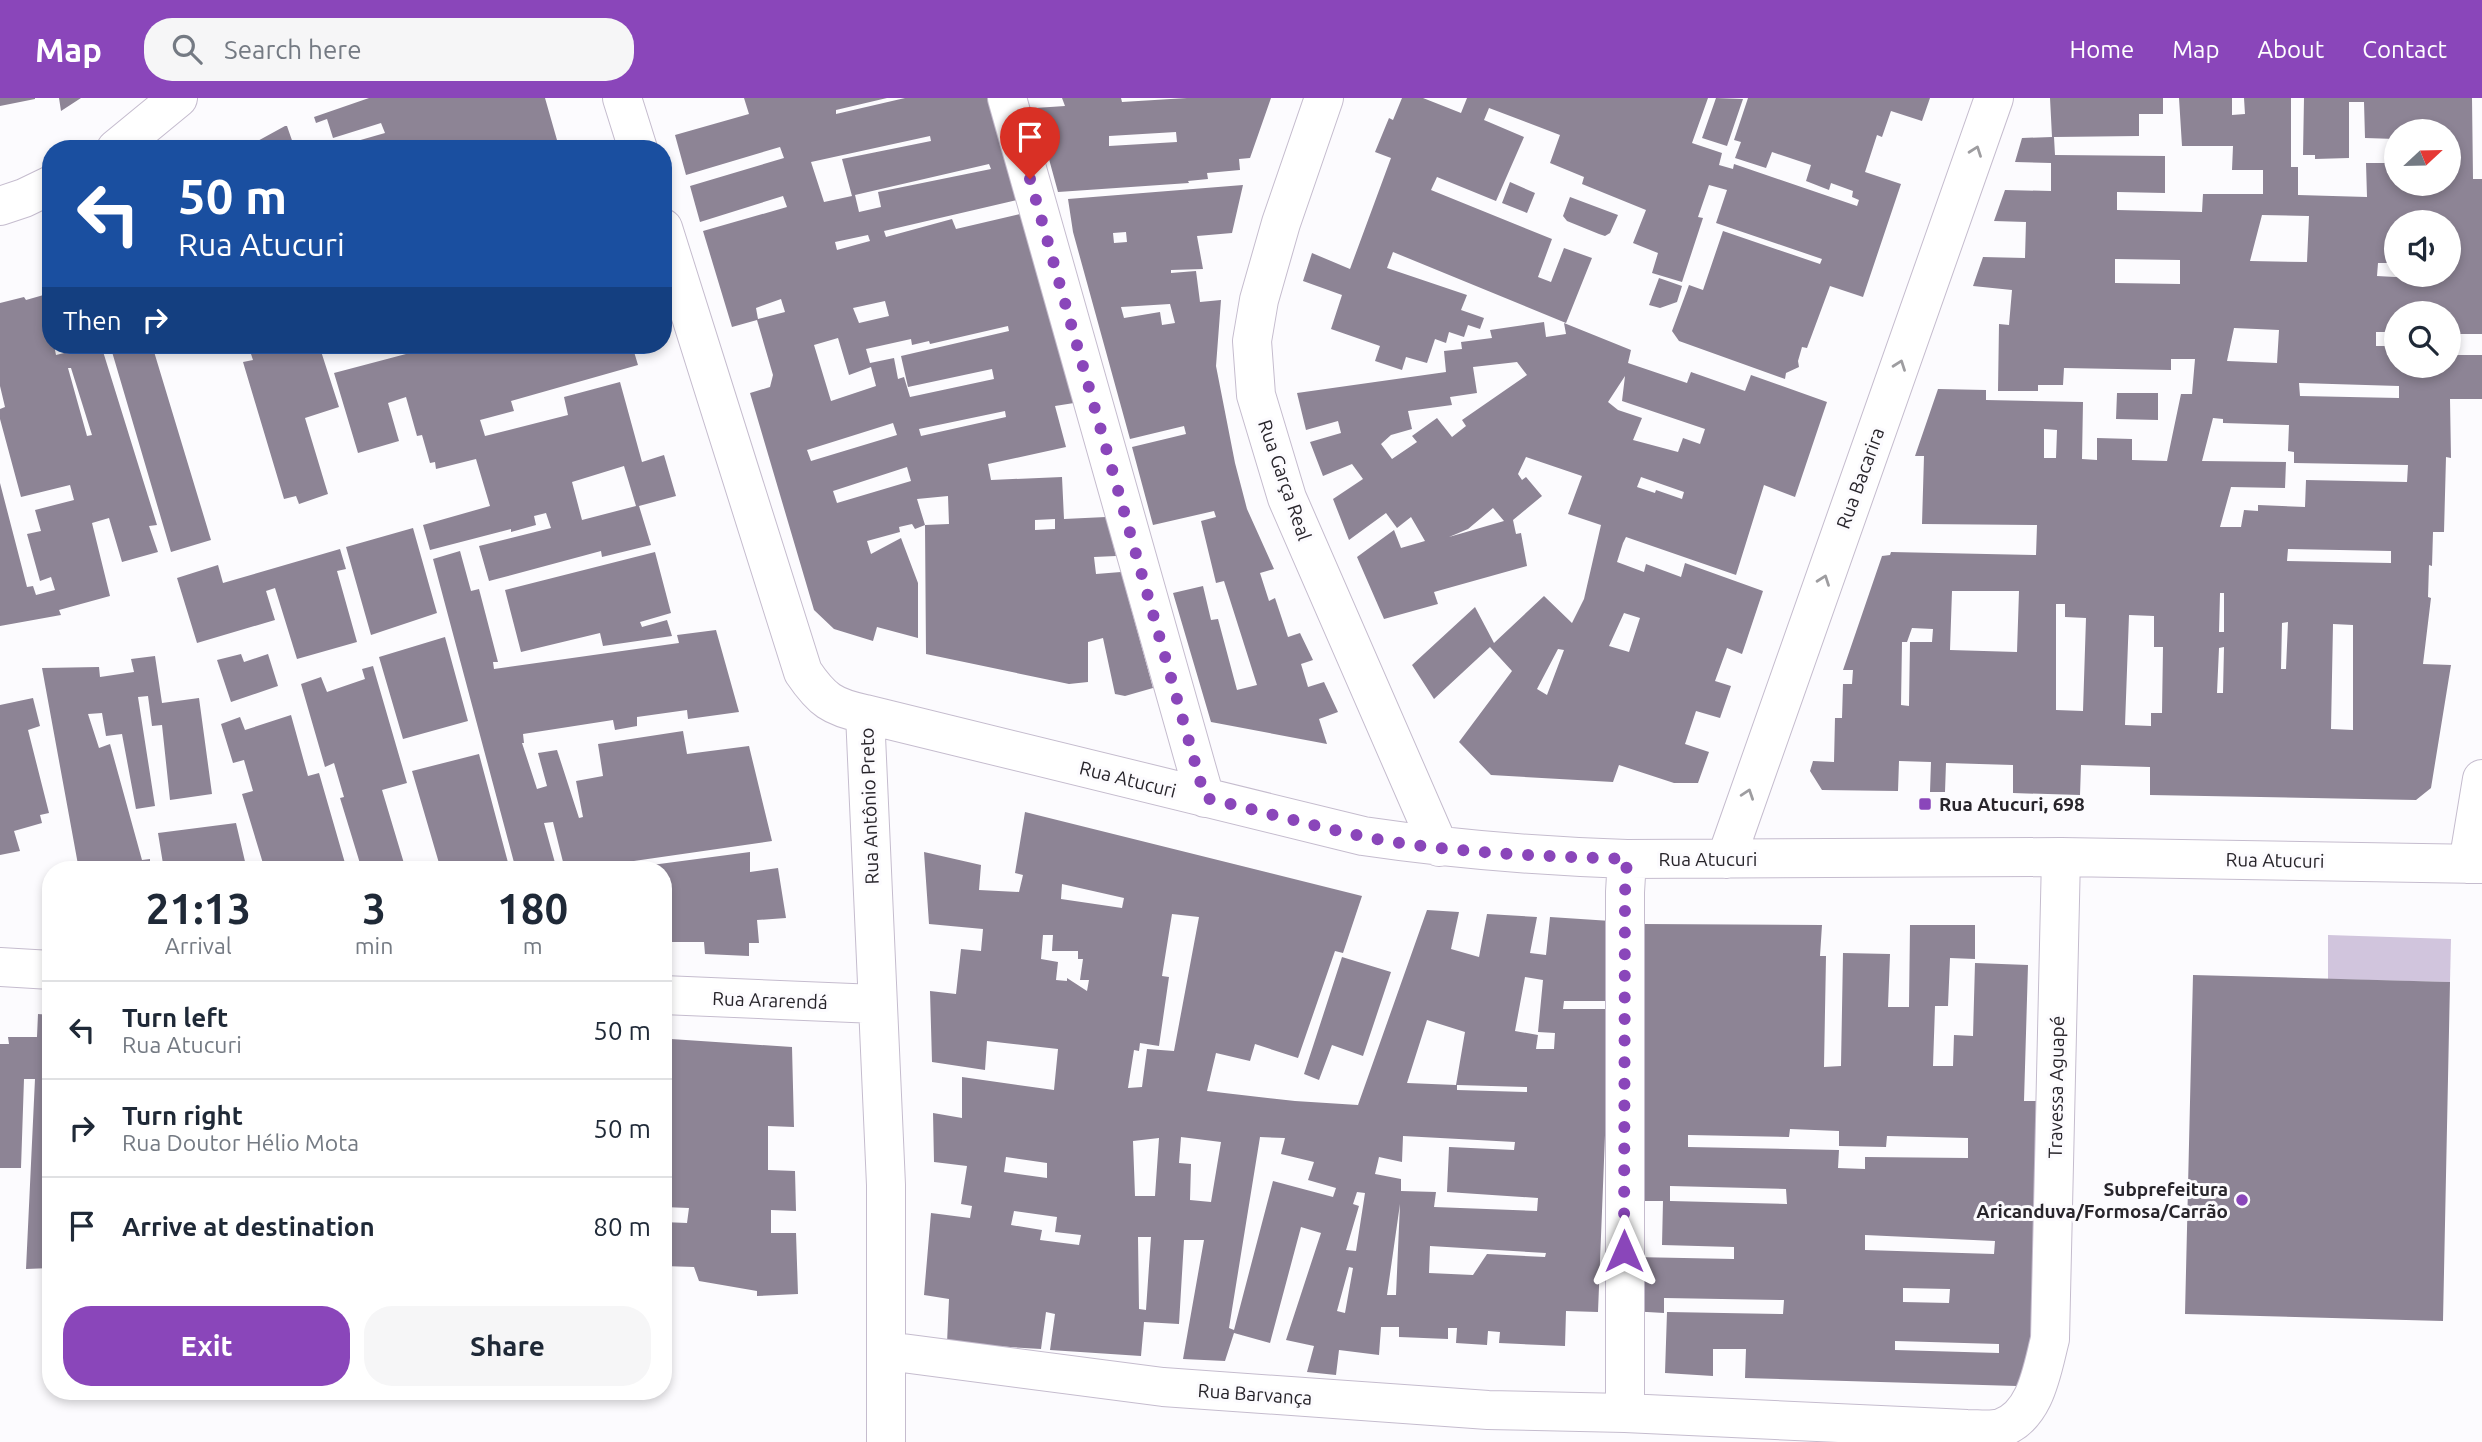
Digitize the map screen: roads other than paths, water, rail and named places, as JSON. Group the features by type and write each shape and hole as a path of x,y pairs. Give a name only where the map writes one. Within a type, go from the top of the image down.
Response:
{"street":[{"path":"127,140 178,98"},
{"path":"622,98 635,140"},
{"path":"1007,98 1205,798"},
{"name":"Rua Garça Real","path":"1324,98 1281,223 1259,300 1252,341 1256,395 1287,498 1439,847"},
{"name":"Rua Bacarira","path":"1726,859 1994,98"},
{"path":"0,205 42,189"},
{"name":"Rua Antônio Preto","path":"672,257 803,672 820,696 844,710 865,714 886,1185 886,1442"},
{"name":"Rua Atucuri","path":"865,714 1363,836 1439,847 1627,859 2062,857 2475,864"},
{"path":"2475,864 2482,779"},
{"name":"Travessa Aguapé","path":"1625,1413 1968,1429 2001,1428 2021,1415 2039,1382 2050,1339 2062,857"},
{"path":"1625,1413 1623,1142 1627,859"},
{"path":"0,967 42,969"},
{"name":"Rua Ararendá","path":"672,995 876,1004"},
{"name":"Rua Barvança","path":"887,1364 1488,1410 1625,1413"}],"place":[{"name":"Rua Atucuri, 698","path":"1925,804"},
{"name":"Subprefeitura Aricanduva/Formosa/Carrão","path":"2242,1200"}]}
